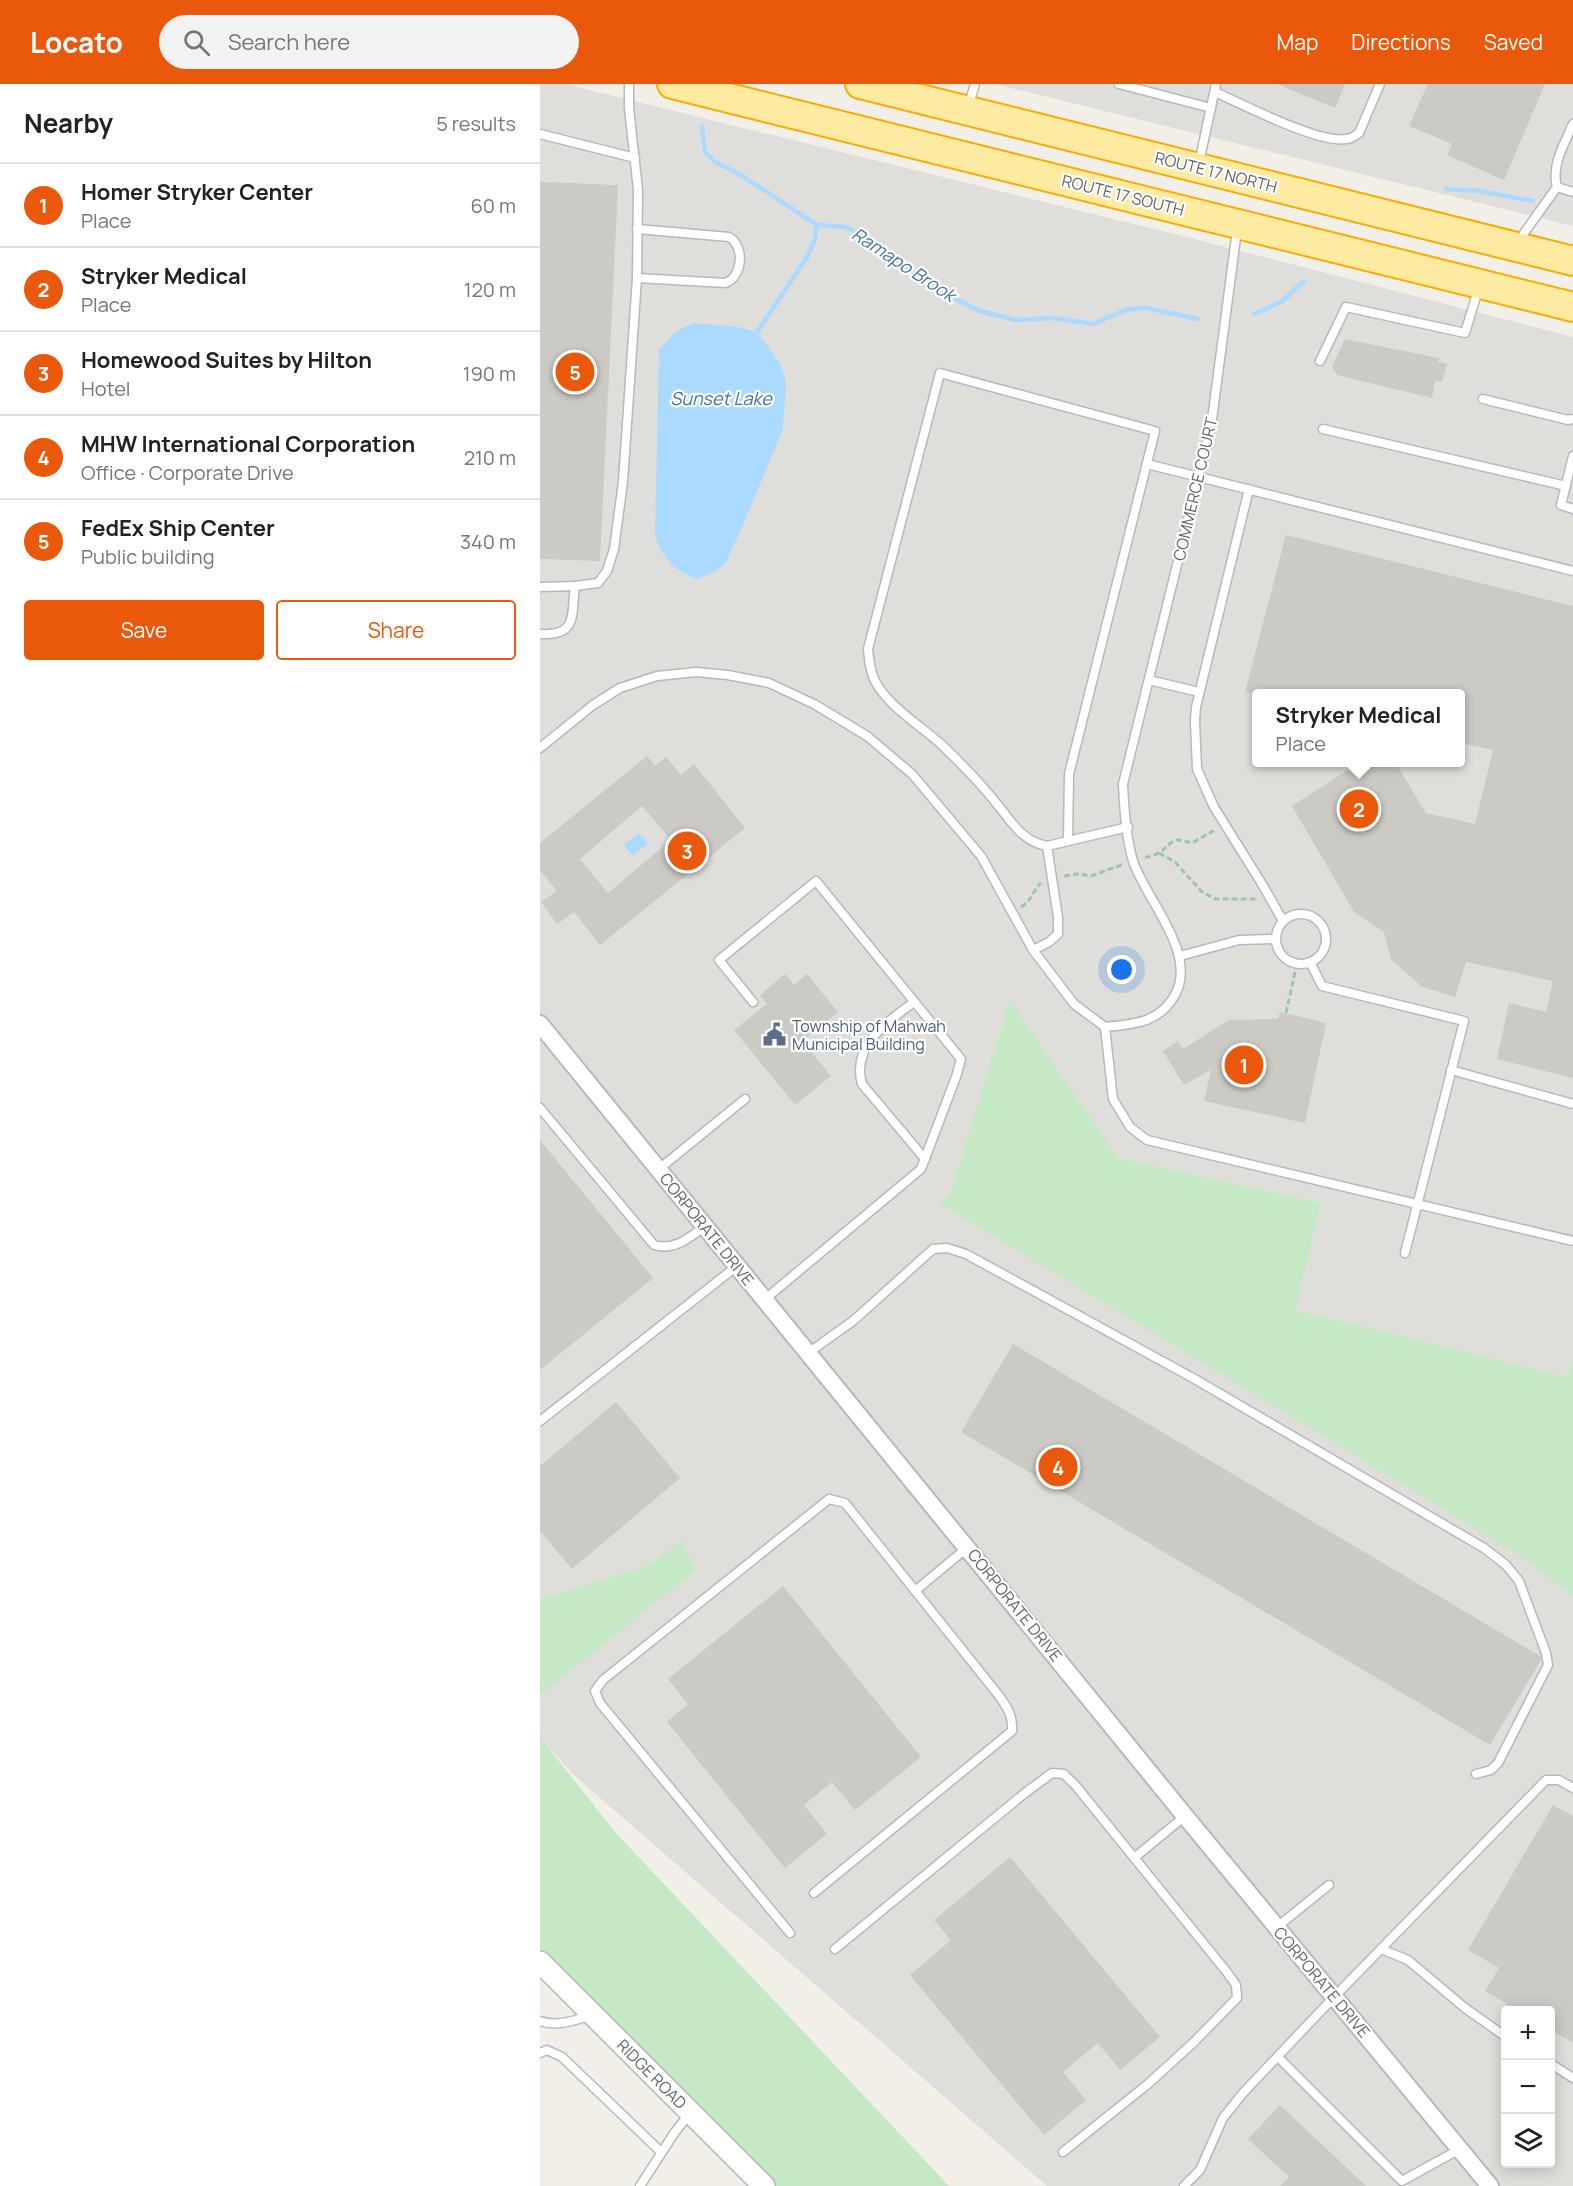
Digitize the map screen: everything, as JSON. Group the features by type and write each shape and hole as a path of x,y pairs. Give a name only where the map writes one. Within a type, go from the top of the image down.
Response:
{"highway":[{"name":"ROUTE 17 SOUTH","path":"672,84 1573,307"},
{"name":"ROUTE 17 NORTH","path":"860,84 971,97 1197,168 1573,261"}],"street":[{"name":"CORPORATE DRIVE","path":"540,1024 1185,1816 1490,2186"},
{"name":"RIDGE ROAD","path":"540,1962 764,2186"}],"lane":[{"path":"540,587 598,583 607,571 614,549 623,482 637,278 638,190 629,108 629,84"},
{"path":"1119,84 1211,108"},
{"path":"1197,168 1216,88 1304,132 1342,140 1359,133 1380,84"},
{"path":"1557,187 1554,176 1559,155 1573,124"},
{"path":"540,134 635,158"},
{"path":"1557,187 1573,192"},
{"path":"1515,246 1557,187"},
{"name":"COMMERCE COURT","path":"1180,956 1133,861 1124,807 1123,784 1211,427 1238,223"},
{"path":"637,229 729,237 736,241 739,248 738,273 732,281 725,283 637,278"},
{"path":"1320,361 1346,307 1466,333 1480,284"},
{"path":"1068,840 1068,774 1155,431 940,373 868,650 869,663 875,682 891,701 981,783 1027,839 1047,846 1128,827"},
{"path":"1483,399 1568,420 1573,419"},
{"path":"1323,429 1566,486"},
{"path":"1573,456 1562,505 1573,509"},
{"path":"1147,464 1573,571"},
{"path":"1250,489 1199,692 1194,721 1197,769 1214,807 1283,921"},
{"path":"540,634 557,635 565,631 570,624 575,586"},
{"path":"540,748 592,705 620,688 657,675 696,672 728,675 769,683 814,704 867,736 912,774 981,856 1033,950 1074,1004 1105,1028 1113,1100 1130,1127 1147,1140 1416,1205 1573,1240"},
{"path":"1149,680 1199,692"},
{"path":"1033,950 1049,942 1058,934 1058,917 1047,846"},
{"path":"753,1002 719,960 816,881 961,1059 921,1169 764,1300"},
{"path":"1300,913 1310,915 1318,921 1324,929 1326,939 1324,948 1318,957 1310,962 1297,963 1283,957 1277,949 1275,939 1277,929 1283,921 1291,915 1300,913"},
{"path":"1105,1028 1156,1017 1169,1006 1181,984 1180,956 1239,940 1275,939"},
{"path":"1310,962 1322,986 1464,1021 1405,1253"},
{"path":"914,1002 879,1029 869,1042 860,1061 858,1073 862,1084 926,1159"},
{"path":"1451,1070 1573,1104"},
{"path":"659,1169 746,1099"},
{"path":"540,1108 654,1245 664,1248 674,1246 705,1226"},
{"path":"808,1353 853,1321 933,1250 948,1248 966,1254 1193,1378 1484,1548 1506,1565 1519,1581 1546,1653 1548,1665 1498,1763 1491,1770 1476,1774"},
{"path":"540,1421 737,1266"},
{"path":"790,1933 600,1703 595,1691 603,1680 829,1498 844,1503 1009,1710 1013,1721 1012,1731 814,1893"},
{"path":"915,1591 968,1547"},
{"path":"835,1949 1052,1773 1064,1774 1226,1971 1236,1985 1237,1998 1194,2042 1155,2077 1064,2152"},
{"path":"1184,2186 1200,2170 1223,2118 1335,1996 1546,1780 1559,1780 1573,1788"},
{"path":"1134,1858 1185,1816"},
{"path":"1277,1927 1329,1885"},
{"path":"1381,1949 1408,1960 1465,2008 1501,2033"},
{"path":"540,2021 565,2023 592,2014"},
{"path":"540,2053 547,2050 562,2057 661,2152"},
{"path":"1278,2057 1402,2181 1460,2149"},
{"path":"1555,2067 1573,2078"},
{"path":"640,2186 661,2152 690,2113"}],"path":[{"path":"1013,914 1031,901 1037,886 1044,880 1078,874 1091,876 1159,853 1170,841 1180,840 1192,843 1224,824"},
{"path":"1159,853 1175,862 1201,891 1215,899 1270,898"},
{"path":"1286,1013 1297,963"}],"shaded area":[{"path":"540,84 565,84 1183,236 1573,337 1573,2186 1047,2186 576,1777 540,1738"},
{"path":"995,84 1573,84 1573,226"}],"green space":[{"path":"1010,1001 1118,1158 1321,1203 1295,1310 1567,1377 1573,1357 1573,1596 1522,1557 939,1203 950,1194"},
{"path":"681,1540 696,1570 540,1695 540,1600 650,1565"},
{"path":"540,1737 614,1831 949,2186 765,2186 540,1959"}],"water":[{"name":"Sunset Lake","path":"693,323 738,327 757,332 780,363 786,382 783,429 743,525 725,564 711,574 696,579 670,563 655,537 659,349 677,331"},
{"path":"639,833 648,843 633,856 624,845"}],"building":[{"path":"1277,84 1345,84 1335,108"},
{"path":"1428,84 1545,84 1504,180 1447,155 1452,144 1409,126"},
{"path":"540,182 618,185 600,561 540,559"},
{"path":"1345,339 1439,358 1438,362 1447,364 1442,382 1435,381 1432,398 1337,375 1332,367"},
{"path":"1286,535 1573,606 1573,1078 1497,1059 1509,1003 1546,1012 1553,981 1466,962 1455,997 1422,987 1391,959 1384,932 1354,912 1292,806 1352,767 1398,767 1426,813 1475,824 1493,750 1465,744 1465,689 1252,689 1252,693 1245,692"},
{"path":"647,756 655,766 666,757 681,775 694,764 745,828 600,945 574,912 557,924 541,902 557,891 540,870 540,843","holes":["642,806 671,840 608,893 580,859"]},
{"name":"Township of Mahwah Municipal Building","path":"785,974 794,985 807,974 838,1012 802,1041 831,1076 795,1105 734,1030 767,1004 760,995"},
{"path":"1280,1012 1326,1023 1305,1123 1204,1101 1211,1070 1184,1085 1163,1051 1178,1041 1183,1049 1229,1020 1278,1019"},
{"path":"540,1140 653,1278 540,1370"},
{"path":"1013,1344 1540,1656 1541,1660 1490,1745 961,1432"},
{"path":"616,1402 680,1478 572,1569 540,1531 540,1466"},
{"path":"783,1586 921,1757 855,1810 832,1782 804,1805 827,1834 785,1868 667,1722 688,1704 668,1679"},
{"path":"1553,1805 1573,1816 1573,2043 1555,2032 1555,2006 1510,2006 1485,1991 1499,1968 1468,1950"},
{"path":"1010,1857 1160,2037 1120,2070 1098,2043 1063,2072 1086,2100 1044,2135 910,1975 951,1940 934,1920"},
{"path":"1280,2105 1366,2186 1280,2186 1289,2177 1248,2139"}],"waterway":[{"name":"Ramapo Brook","path":"702,127 705,152 715,162 741,175 817,225 815,240 807,257 757,332"},
{"name":"Ramapo Brook","path":"1446,189 1480,191 1533,201"},
{"name":"Ramapo Brook","path":"817,225 846,227 872,240 896,261 939,290 979,311 1016,320 1053,318 1093,324 1126,310 1146,308 1198,319"},
{"name":"Ramapo Brook","path":"1254,314 1281,302 1304,281"}],"place":[{"name":"FedEx Ship Center","path":"575,372"},
{"name":"Stryker Medical","path":"1359,809"},
{"name":"Homewood Suites by Hilton","path":"687,851"},
{"name":"Township of Mahwah Municipal Building","path":"774,1035"},
{"name":"Homer Stryker Center","path":"1244,1065"},
{"name":"MHW International Corporation","path":"1058,1467"}]}
